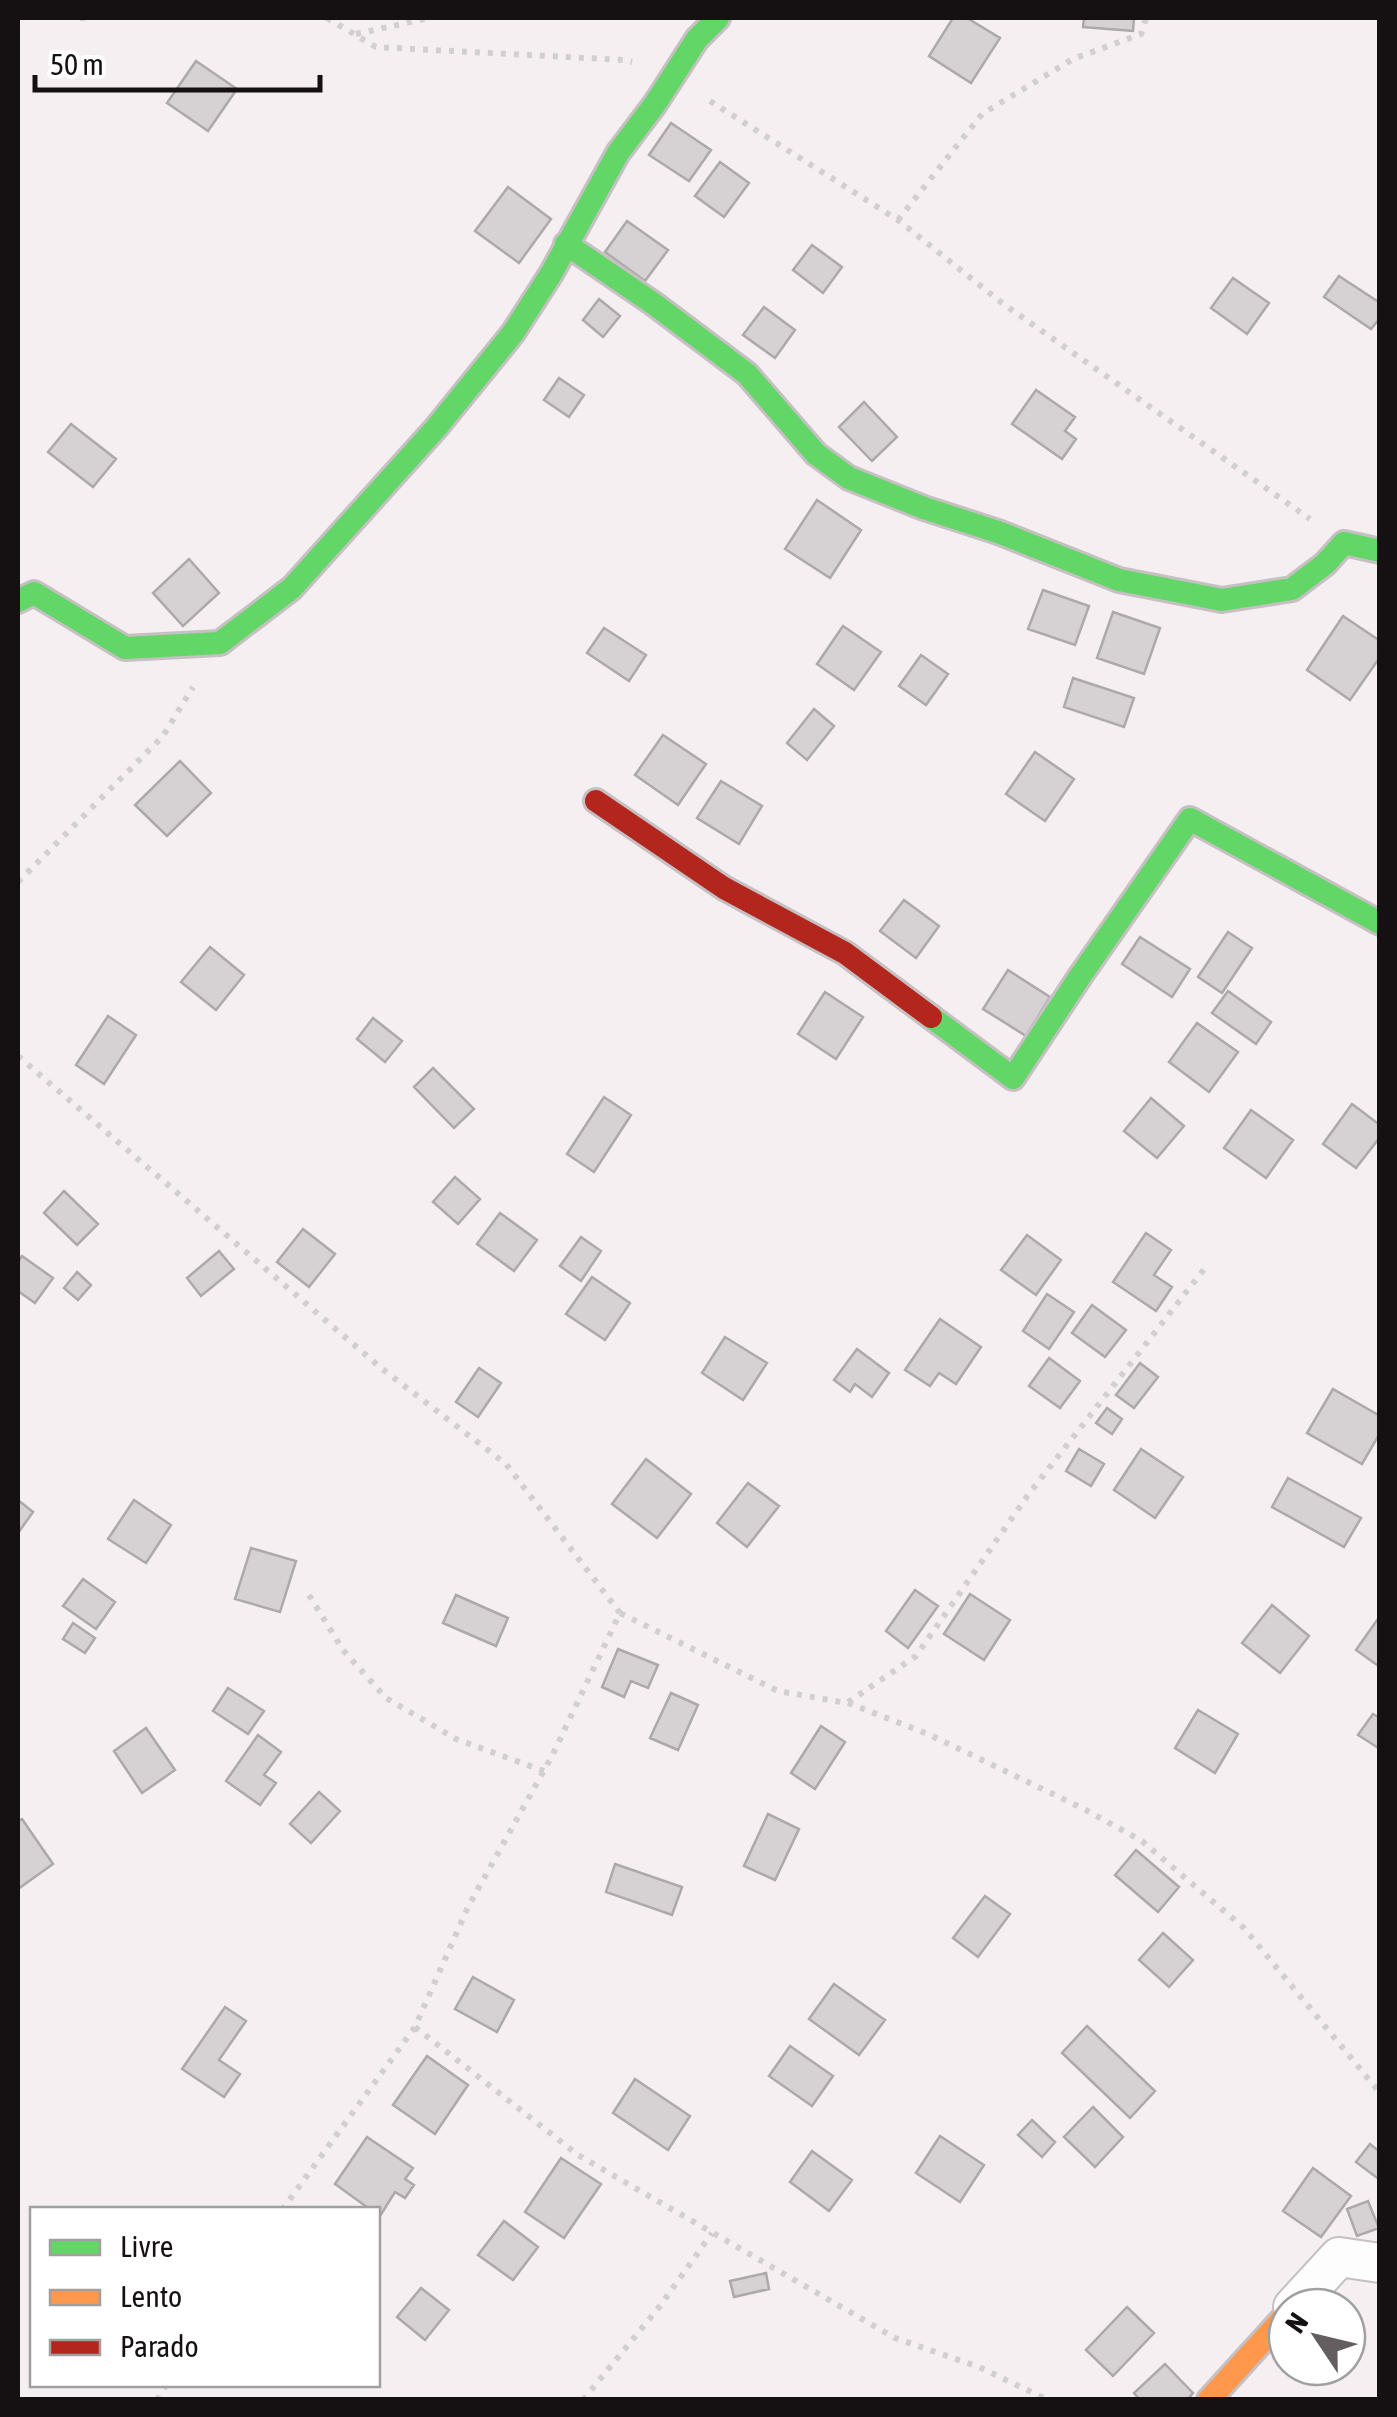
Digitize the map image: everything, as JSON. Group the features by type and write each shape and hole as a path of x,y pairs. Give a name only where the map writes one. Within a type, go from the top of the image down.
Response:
{"street":[{"path":"18,601 34,593 126,648 220,644 292,588 436,428 513,333 551,274 618,153 697,40 718,18"},
{"path":"566,244 746,374 816,454 849,478 924,508 998,532 1119,580 1222,600 1292,589 1325,564 1344,543 1380,551"},
{"path":"596,801 724,888 845,953 1012,1078 1190,819 1380,922"},
{"path":"1311,2287 1338,2257 1380,2263"},
{"path":"1209,2400 1267,2336"}],"path":[{"path":"80,18 89,18"},
{"path":"328,18 376,48 624,60 673,77 898,220 1002,304 1344,543"},
{"path":"355,34 429,18"},
{"path":"898,220 982,114 1072,60 1141,34 1146,18"},
{"path":"18,882 163,736 220,644"},
{"path":"18,1056 381,1368 506,1464 620,1613 778,1691 847,1703 928,1734 1142,1840 1244,1928 1380,2093"},
{"path":"847,1703 916,1656 1028,1495 1205,1268"},
{"path":"309,1595 344,1650 386,1698 456,1739 544,1770"},
{"path":"284,2207 415,2026 468,1907 544,1770 620,1613"},
{"path":"415,2026 578,2155 895,2338 979,2366 1048,2400"},
{"path":"583,2400 660,2306 712,2233"}],"building":[{"path":"953,18 967,18 1000,38 971,83 929,56"},
{"path":"1084,18 1134,18 1133,31 1083,27"},
{"path":"196,61 237,89 208,131 167,103"},
{"path":"671,123 711,150 689,181 649,155"},
{"path":"720,162 749,183 724,217 695,196"},
{"path":"508,187 551,219 519,263 475,231"},
{"path":"627,221 668,250 645,281 605,252"},
{"path":"812,245 842,267 823,293 793,270"},
{"path":"1339,276 1380,303 1380,318 1371,329 1324,297"},
{"path":"1233,278 1269,303 1247,334 1211,308"},
{"path":"599,299 620,316 603,337 583,320"},
{"path":"764,307 795,330 775,358 743,335"},
{"path":"559,378 584,395 569,417 544,400"},
{"path":"1036,390 1075,417 1065,431 1076,439 1062,459 1012,424"},
{"path":"864,402 897,437 872,461 839,427"},
{"path":"71,424 116,459 93,487 48,452"},
{"path":"817,500 861,530 830,578 785,549"},
{"path":"189,559 219,593 183,626 153,593"},
{"path":"1043,590 1089,606 1075,645 1028,629"},
{"path":"1113,612 1160,628 1144,674 1097,658"},
{"path":"1343,616 1380,641 1380,657 1350,700 1307,670"},
{"path":"843,626 881,652 854,690 817,664"},
{"path":"604,628 646,655 629,681 587,653"},
{"path":"921,655 948,674 926,705 899,686"},
{"path":"1073,678 1134,698 1124,727 1064,707"},
{"path":"814,709 834,726 807,760 787,743"},
{"path":"663,735 706,764 678,805 635,775"},
{"path":"1035,752 1074,779 1045,821 1006,794"},
{"path":"180,761 211,793 167,836 135,805"},
{"path":"721,781 762,806 739,844 697,818"},
{"path":"904,900 939,926 916,958 880,931"},
{"path":"1228,932 1252,948 1222,993 1198,977"},
{"path":"1140,937 1190,969 1172,997 1122,964"},
{"path":"210,947 244,975 216,1010 181,982"},
{"path":"1008,970 1050,997 1026,1036 983,1009"},
{"path":"1228,991 1271,1022 1256,1044 1212,1013"},
{"path":"825,992 863,1017 836,1059 798,1034"},
{"path":"108,1016 136,1035 104,1084 76,1065"},
{"path":"373,1018 402,1041 385,1062 357,1039"},
{"path":"1197,1023 1238,1052 1209,1092 1169,1062"},
{"path":"433,1068 474,1109 454,1128 414,1087"},
{"path":"604,1097 631,1115 594,1172 567,1154"},
{"path":"1151,1098 1184,1126 1157,1158 1124,1131"},
{"path":"1352,1104 1380,1125 1380,1137 1356,1168 1323,1144"},
{"path":"1251,1110 1293,1140 1266,1178 1224,1148"},
{"path":"455,1177 480,1199 458,1224 433,1202"},
{"path":"64,1191 98,1224 77,1245 44,1213"},
{"path":"500,1213 537,1240 514,1271 477,1244"},
{"path":"303,1229 335,1254 309,1287 277,1262"},
{"path":"1146,1233 1171,1250 1154,1275 1172,1287 1156,1311 1113,1282"},
{"path":"1027,1235 1061,1260 1036,1295 1001,1270"},
{"path":"581,1237 601,1251 581,1281 560,1266"},
{"path":"219,1251 234,1269 201,1296 187,1278"},
{"path":"22,1256 53,1278 35,1303 18,1291 18,1262"},
{"path":"77,1272 91,1285 78,1300 64,1288"},
{"path":"592,1277 630,1303 605,1340 566,1314"},
{"path":"1047,1294 1074,1312 1049,1349 1023,1331"},
{"path":"1092,1305 1126,1330 1105,1357 1072,1333"},
{"path":"940,1319 981,1347 956,1384 939,1373 930,1386 905,1370"},
{"path":"725,1337 767,1363 743,1400 702,1373"},
{"path":"857,1349 889,1373 872,1397 855,1384 850,1392 834,1380"},
{"path":"1049,1358 1080,1381 1060,1408 1029,1386"},
{"path":"1140,1363 1158,1377 1134,1408 1116,1395"},
{"path":"479,1368 501,1383 478,1417 456,1402"},
{"path":"1333,1389 1380,1416 1380,1433 1362,1464 1307,1433"},
{"path":"1107,1408 1122,1419 1112,1434 1096,1423"},
{"path":"1079,1449 1104,1464 1091,1486 1066,1471"},
{"path":"1141,1449 1183,1477 1155,1518 1114,1490"},
{"path":"646,1459 691,1494 657,1538 612,1504"},
{"path":"1288,1478 1361,1518 1344,1547 1272,1507"},
{"path":"748,1483 779,1506 747,1547 717,1523"},
{"path":"18,1500 33,1512 18,1533"},
{"path":"134,1500 171,1525 146,1563 108,1539"},
{"path":"251,1548 296,1561 280,1612 235,1599"},
{"path":"83,1579 115,1602 96,1629 63,1606"},
{"path":"915,1590 938,1606 908,1648 886,1631"},
{"path":"970,1594 1010,1620 984,1660 944,1634"},
{"path":"456,1595 508,1618 496,1646 443,1623"},
{"path":"1272,1605 1309,1636 1280,1673 1242,1643"},
{"path":"1380,1616 1380,1667 1356,1650"},
{"path":"73,1623 95,1638 85,1653 63,1639"},
{"path":"618,1649 658,1665 648,1688 631,1681 624,1697 602,1687"},
{"path":"228,1688 264,1711 248,1734 213,1711"},
{"path":"671,1693 698,1705 678,1750 650,1738"},
{"path":"1198,1710 1238,1734 1215,1773 1175,1748"},
{"path":"1373,1714 1380,1718 1380,1749 1358,1735"},
{"path":"821,1726 845,1742 815,1789 791,1773"},
{"path":"146,1728 175,1770 142,1793 114,1751"},
{"path":"258,1735 281,1752 264,1775 276,1783 260,1805 226,1781"},
{"path":"319,1792 340,1811 311,1843 290,1824"},
{"path":"768,1814 799,1829 775,1880 744,1866"},
{"path":"22,1819 53,1864 18,1889 18,1821"},
{"path":"1136,1850 1179,1887 1158,1912 1115,1875"},
{"path":"615,1864 682,1887 672,1915 606,1892"},
{"path":"985,1896 1010,1914 978,1957 953,1938"},
{"path":"1163,1933 1193,1960 1169,1987 1139,1960"},
{"path":"473,1977 514,2000 497,2032 455,2009"},
{"path":"834,1984 885,2020 859,2055 809,2019"},
{"path":"225,2007 246,2021 219,2060 240,2074 224,2097 182,2069"},
{"path":"1087,2026 1155,2091 1130,2118 1062,2053"},
{"path":"790,2046 833,2076 812,2106 769,2076"},
{"path":"427,2056 468,2085 435,2134 393,2105"},
{"path":"635,2079 690,2116 668,2150 613,2113"},
{"path":"1093,2107 1123,2137 1095,2167 1064,2137"},
{"path":"1032,2120 1055,2142 1042,2157 1018,2135"},
{"path":"940,2136 984,2165 960,2202 916,2173"},
{"path":"367,2137 413,2168 405,2179 414,2185 405,2198 395,2192 380,2216 380,2207 367,2207 335,2184"},
{"path":"1370,2144 1380,2152 1380,2180 1356,2162"},
{"path":"812,2151 852,2180 829,2211 790,2182"},
{"path":"561,2158 601,2184 564,2238 525,2212"},
{"path":"1313,2168 1351,2196 1321,2237 1283,2211"},
{"path":"1368,2201 1379,2228 1357,2236 1347,2209"},
{"path":"504,2221 538,2247 513,2280 478,2255"},
{"path":"766,2273 769,2289 734,2297 730,2281"},
{"path":"421,2288 449,2310 425,2340 397,2317"},
{"path":"1127,2307 1154,2333 1113,2376 1086,2350"},
{"path":"1165,2364 1193,2393 1187,2400 1140,2400 1134,2393"}],"traffic: fast":[{"path":"18,601 34,593 125,648 220,643 292,588 436,428 513,333 551,274 618,153 697,39 718,18"},
{"path":"566,244 747,374 816,454 849,478 924,508 998,532 1119,580 1222,600 1292,589 1325,564 1344,543 1380,551"},
{"path":"931,1017 1013,1078 1190,819 1380,923"}],"traffic: slow":[{"path":"1209,2400 1267,2336"}],"traffic: jam":[{"path":"596,801 724,888 845,953 931,1017"}]}
